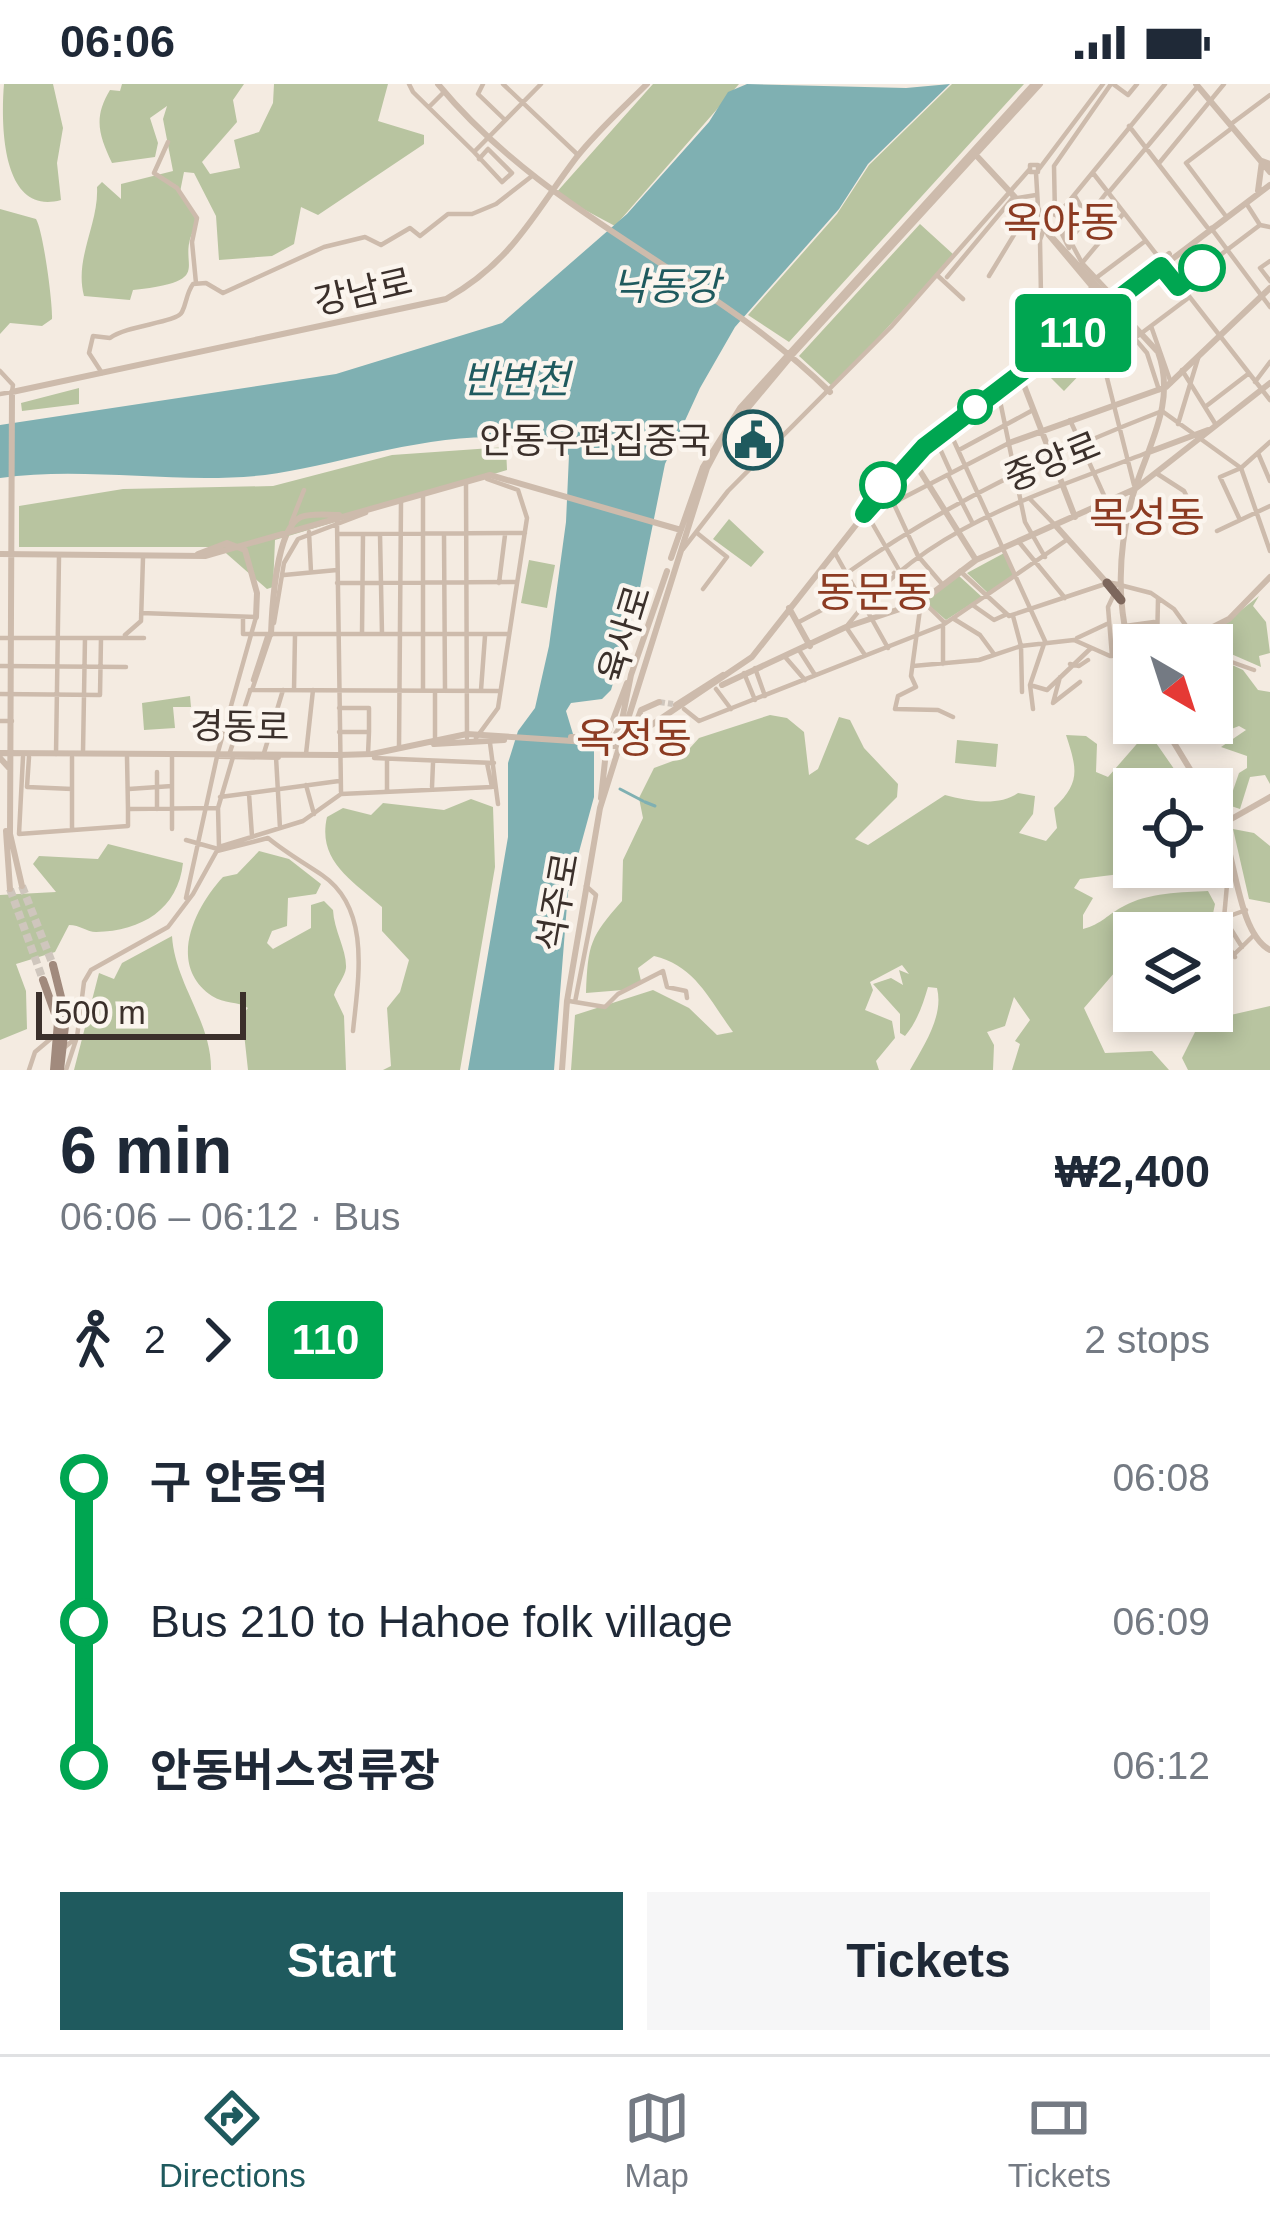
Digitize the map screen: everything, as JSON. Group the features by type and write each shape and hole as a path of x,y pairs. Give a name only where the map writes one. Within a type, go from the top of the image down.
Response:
{"main road":[{"path":"53,965 64,1003 65,1047 60,1070"},
{"path":"43,980 58,1033 60,1070"}],"street":[{"path":"429,107 441,88 452,84"},
{"path":"483,84 478,94 506,120"},
{"path":"476,155 541,84"},
{"name":"강남로","path":"0,394 446,299 502,261 578,156 646,84"},
{"name":"육사로","path":"616,746 631,674 679,529 723,438 788,351 1037,84"},
{"path":"676,558 741,477 830,392 938,276 1004,196 1058,146 1108,84 1122,87 1128,95 1137,84"},
{"path":"1081,261 1058,216 1165,84"},
{"path":"1160,162 1224,84"},
{"path":"472,738 605,741 641,733 752,657 901,466 1109,301 1246,203 1259,192 1267,166 1197,85 1069,242"},
{"path":"507,86 578,156"},
{"path":"408,87 502,182 512,173 488,149 476,155"},
{"path":"441,88 552,194 788,351 830,392"},
{"path":"1225,215 1188,160 1270,95"},
{"path":"1074,640 1112,656 1108,602 1116,590 1135,489 1162,411 1165,387 1158,352 1124,325 1096,278 1059,231 1051,205 1054,166 1094,101"},
{"path":"1129,126 1270,307"},
{"path":"102,373 88,353 93,336 110,338 128,326 171,322 183,314 185,295 196,283 192,242 197,218 177,188 154,173 168,142"},
{"path":"974,153 1138,337"},
{"path":"1173,180 1190,168"},
{"path":"865,514 901,466 1018,372 1039,304 1045,236 1034,169"},
{"path":"532,176 550,184 566,172"},
{"path":"562,201 566,172"},
{"path":"1093,173 1270,400"},
{"path":"532,176 543,197 538,214"},
{"path":"196,283 223,293 338,243 365,237 381,245 410,228 420,236 448,214 472,214 496,204 532,176"},
{"path":"1209,228 1270,187"},
{"path":"947,277 1017,196 1036,195"},
{"path":"998,215 1004,196"},
{"path":"1075,196 1087,218"},
{"path":"538,214 562,201"},
{"path":"1246,203 1260,225 1270,227"},
{"path":"989,276 1020,225 1034,222 1037,204"},
{"path":"1081,261 1124,214"},
{"path":"1178,287 1260,225"},
{"path":"1045,236 1059,231"},
{"path":"1045,236 1091,288 1109,301"},
{"path":"962,248 981,238"},
{"path":"1096,278 1144,242"},
{"path":"865,514 1009,443 1165,387 1261,295 1270,284 1260,268 1270,261"},
{"path":"938,276 963,299"},
{"path":"1051,314 1091,288"},
{"path":"1102,362 1187,299"},
{"path":"1039,304 1102,362 1135,489"},
{"path":"1092,348 1124,325"},
{"path":"1151,326 1165,387"},
{"path":"1178,424 1200,351"},
{"path":"1255,382 1270,362"},
{"path":"1182,370 1214,427"},
{"path":"0,371 10,379 13,404 13,721 5,836 10,889"},
{"path":"677,706 696,722 888,648 954,619 1068,539 1075,517 1018,372"},
{"path":"1204,406 1248,374"},
{"path":"677,706 846,628 921,602 976,560 1135,489 1194,438 1270,383"},
{"path":"997,390 1021,502 1032,537 1046,557"},
{"path":"959,450 1033,410"},
{"path":"1162,411 1240,468 1270,550"},
{"path":"847,573 906,532 1051,455 1162,411"},
{"path":"1070,420 1107,502"},
{"path":"948,428 1046,644 1030,685 1033,709"},
{"name":"중앙로","path":"846,628 897,572 972,522 1194,438"},
{"path":"935,439 972,522"},
{"path":"1240,520 1220,477 1240,468 1270,442"},
{"path":"922,449 920,471 976,560"},
{"path":"1258,453 1270,481"},
{"path":"901,466 920,471"},
{"path":"1143,467 1184,491 1190,503"},
{"path":"60,1070 77,1037 87,974 167,927 218,849 220,797 270,634 290,549 309,532 479,476 507,477 679,529"},
{"path":"0,554 143,558 217,554 294,527 489,479 518,490 526,503 525,533 498,708 472,738"},
{"path":"466,484 466,690 472,738"},
{"path":"886,487 918,556 942,584"},
{"path":"270,634 278,560 304,490"},
{"path":"423,496 423,690"},
{"path":"1030,499 1116,590 1124,624"},
{"path":"399,748 401,501"},
{"path":"1217,531 1270,506"},
{"path":"865,514 897,572 944,624 943,664"},
{"path":"337,522 341,794"},
{"name":"육사로","path":"616,746 676,558 679,529"},
{"path":"309,532 310,572"},
{"path":"695,532 727,556 703,589"},
{"path":"499,583 505,533"},
{"path":"337,534 525,533"},
{"path":"362,634 363,534"},
{"path":"380,534 382,634"},
{"path":"445,534 445,690"},
{"path":"1019,542 1065,598"},
{"path":"183,557 236,544 250,558 256,590 253,634 218,754 200,844 188,872 186,898"},
{"path":"834,551 888,648"},
{"path":"56,754 59,556"},
{"path":"122,638 141,621 143,558"},
{"path":"284,574 337,570"},
{"path":"959,571 1010,615 1022,646 1022,692"},
{"path":"1218,624 1270,577"},
{"path":"337,583 517,583"},
{"path":"797,623 835,603 853,583"},
{"path":"974,606 994,620 1065,598 1116,590 1158,599 1187,624"},
{"path":"0,591 12,592"},
{"path":"1140,624 1154,622 1158,599"},
{"path":"921,602 913,666 916,687 898,696 896,709 938,710 953,718"},
{"path":"790,608 810,646"},
{"path":"141,613 256,617"},
{"path":"243,617 243,630 253,634 509,634"},
{"path":"954,619 980,635 994,655"},
{"path":"913,666 1074,640 1109,623"},
{"path":"846,628 866,656"},
{"path":"294,690 295,634"},
{"path":"481,690 485,634"},
{"path":"0,638 144,638"},
{"path":"83,754 85,638"},
{"path":"0,694 100,694 101,638"},
{"path":"740,675 761,645"},
{"path":"677,706 761,645"},
{"path":"1030,685 1043,691 1094,648"},
{"path":"800,650 815,676"},
{"path":"784,657 805,680"},
{"path":"1070,664 1088,660"},
{"path":"1233,662 1254,670"},
{"path":"0,666 126,667"},
{"path":"755,668 765,696"},
{"path":"600,808 610,722 631,674"},
{"path":"740,675 755,700"},
{"path":"1060,677 1052,704 1080,682"},
{"path":"716,689 731,709"},
{"path":"251,690 500,691"},
{"path":"264,753 283,690"},
{"path":"306,754 313,690"},
{"path":"434,740 435,690"},
{"path":"540,739 616,746 630,739 641,710 659,702"},
{"path":"339,708 369,705 371,756 491,763"},
{"path":"0,721 13,721"},
{"path":"487,722 498,804"},
{"path":"472,738 614,737 620,725"},
{"path":"339,732 369,732"},
{"name":"경동로","path":"232,754 371,756 472,738"},
{"name":"경동로","path":"371,756 434,740 472,738"},
{"name":"석주로","path":"562,1070 586,886 616,746"},
{"path":"11,769 12,753"},
{"path":"12,753 27,788 72,789"},
{"path":"12,753 20,834 128,826 128,757"},
{"name":"경동로","path":"12,753 72,757 218,754"},
{"name":"경동로","path":"12,753 339,757"},
{"path":"72,757 72,828"},
{"path":"172,757 172,830"},
{"path":"276,757 280,828"},
{"path":"387,760 387,790"},
{"path":"432,787 433,762"},
{"path":"157,772 157,809"},
{"path":"220,797 339,781"},
{"path":"218,849 314,814 341,794 493,784"},
{"path":"306,785 314,814"},
{"path":"128,789 172,786"},
{"path":"249,792 252,836"},
{"path":"1233,818 1270,797"},
{"path":"128,809 218,808"},
{"path":"5,836 22,886"},
{"path":"186,840 218,849 268,838 324,876 350,908 360,946 352,1030"},
{"path":"1233,856 1253,936 1270,950"},
{"path":"586,886 595,890 571,1002 605,1007 619,994 664,971 667,987 686,991 687,998"},
{"path":"1233,915 1246,910"},
{"path":"1233,932 1242,947"},
{"path":"1233,954 1235,957 1253,936"},
{"path":"29,1070 34,1052 58,1033"},
{"path":"65,1047 77,1037"}],"green space":[{"path":"4,84 53,84 63,128 57,163 61,200 41,201 26,194 15,180 5,141"},
{"path":"122,84 244,84 233,100 237,122 202,162 210,174 240,168 234,140 259,132 273,103 274,84 388,84 378,121 424,135 424,144 318,215 301,207 294,244 272,256 219,260 216,216 194,173 184,172 180,192 198,223 188,249 186,275 161,286 133,290 130,300 84,296 82,268 97,187 102,182 121,199 121,184 173,171 163,119 167,106 150,118 158,143 155,157 112,163 100,118 110,90 120,91"},
{"path":"653,84 739,84 615,226 555,194"},
{"path":"952,84 1024,84 789,342 748,315 837,214 869,165"},
{"path":"0,209 36,219 52,319 42,326 10,323 0,334"},
{"path":"920,224 954,255 833,387 799,356"},
{"path":"1071,354 1086,368 1064,391 1049,376"},
{"path":"79,388 79,404 22,411 21,403"},
{"path":"506,447 507,470 275,540 273,587 267,589 219,547 19,547 19,506 123,489 273,486 392,455"},
{"path":"729,519 764,552 751,567 713,539"},
{"path":"1006,552 1017,576 989,594 967,573"},
{"path":"529,560 555,565 547,608 521,603"},
{"path":"958,575 982,597 946,620 925,602"},
{"path":"1259,596 1253,606 1266,622 1270,653 1259,656 1261,667 1233,655 1233,624 1224,624"},
{"path":"1233,665 1243,670 1258,690 1270,692 1270,784 1265,775 1250,777 1240,809 1233,807 1233,790 1239,773 1247,768 1247,756 1221,747 1233,744 1246,730 1233,728"},
{"path":"190,696 191,707 173,707 175,728 144,730 142,703"},
{"path":"770,715 787,718 804,732 809,775 818,769 839,717 850,720 864,748 898,784 897,797 855,839 868,845 945,795 992,801 1018,793 1035,796 1033,814 1019,833 1046,841 1057,828 1054,808 1073,782 1073,757 1066,735 1086,736 1097,744 1096,772 1108,777 1113,771 1113,875 1080,879 1074,888 1093,898 1083,915 1083,929 1113,912 1113,974 1084,1008 1105,1053 1152,1051 1169,1070 1012,1070 1020,1044 1015,1041 1030,1020 1014,997 1005,1026 987,1032 994,1045 993,1070 910,1070 931,1030 938,999 937,988 928,987 913,1025 905,1036 900,1033 900,1014 873,984 891,978 903,985 899,970 909,974 902,965 870,982 873,990 865,1010 892,1021 895,1038 876,1061 879,1070 571,1070 575,1015 653,990 689,1008 717,1035 733,1032 691,976 654,956 638,968 641,981 623,990 586,993 593,942 622,901 623,860 643,818 639,798 654,768 681,758 699,738"},
{"path":"957,740 998,744 996,767 955,763"},
{"path":"1137,744 1157,744 1173,768 1116,768"},
{"path":"471,799 493,807 495,867 460,1070 383,1070 391,1066 387,1008 400,992 409,960 382,931 382,907 332,858 325,832 327,817 343,808 371,815 383,803 444,810"},
{"path":"1233,829 1254,833 1270,846 1270,903 1249,899"},
{"path":"108,844 183,863 174,893 155,914 128,927 96,932 69,925 55,952 16,964 26,991 27,1029 0,1040 0,895 56,892 33,864 39,856 98,859"},
{"path":"259,851 289,859 321,884 316,894 288,898 287,926 272,931 267,943 273,949 311,928 311,905 324,901 333,910 346,961 334,995 344,1016 346,1070 248,1070 242,1015 248,1008 212,996 190,969 190,936 203,904 223,877 237,874"},
{"path":"1208,891 1213,912 1113,912 1133,902 1176,893"},
{"path":"172,936 206,1036 211,1070 74,1070 99,973 114,979 122,963"},
{"path":"1270,1006 1270,1070 1188,1070 1182,1058 1195,1032 1233,1032 1233,1014"}],"water":[{"path":"747,84 906,88 950,84 868,164 839,209 735,327 700,388 665,464 638,598 611,690 602,699 571,703 566,711 573,734 594,744 594,797 568,892 554,1070 468,1070 508,837 508,763 518,731 535,708 549,646 566,522 569,455 536,442 460,439 232,478 66,474 0,478 0,425 336,374 502,323 627,214 709,122 728,92"}],"waterway":[{"path":"620,789 643,801"},
{"path":"645,802 655,806"}],"tunnel":[{"path":"659,702 673,704"},
{"path":"22,886 53,965"},
{"path":"10,889 43,980"}],"bus line":[{"name":"110","path":"883,485 864,514 924,447 1161,266 1178,287 1202,268"}],"place":[{"name":"안동우편집중국","path":"753,440"}],"district":[{"name":"옥야동","path":"1061,222"},
{"name":"목성동","path":"1147,517"},
{"name":"동문동","path":"874,592"},
{"name":"옥정동","path":"634,738"}],"water label":[{"name":"낙동강","path":"666,286"},
{"name":"반변천","path":"516,379"}]}
